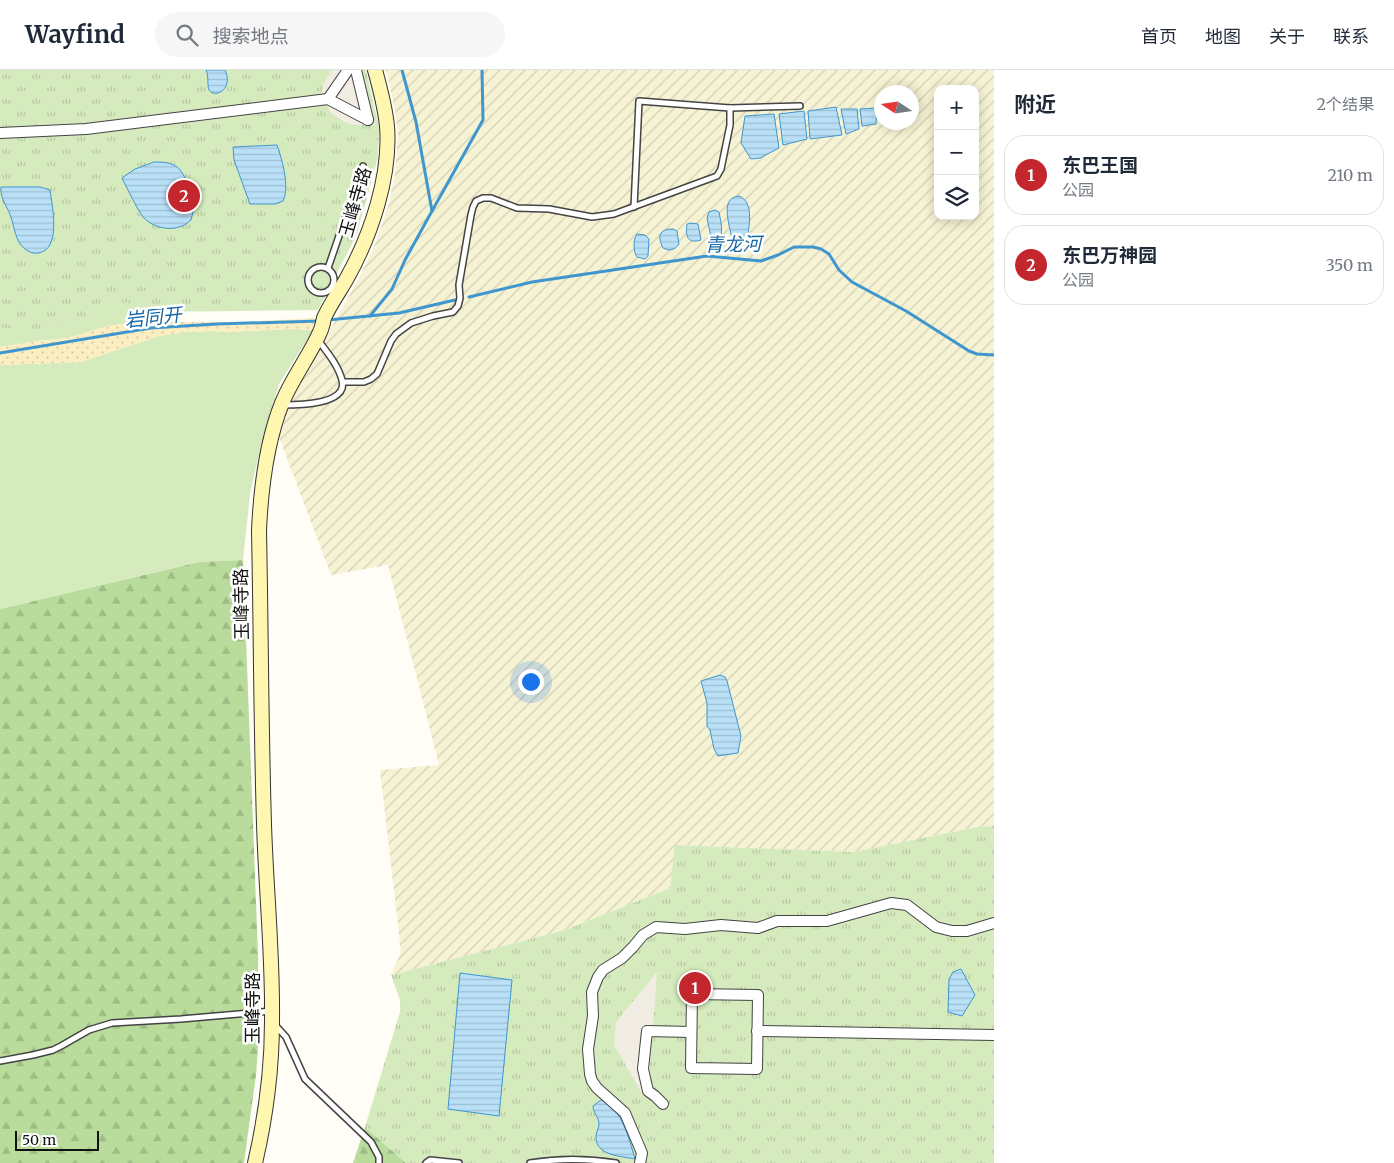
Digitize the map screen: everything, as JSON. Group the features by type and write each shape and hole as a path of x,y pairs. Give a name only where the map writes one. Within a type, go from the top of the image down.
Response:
{"main road":[{"name":"玉峰寺路","path":"255,1163 269,1085 272,1016 264,825 259,530 262,487 269,446 281,405 318,335 336,289 356,262 370,226 385,172 388,143 387,126 375,70"}],"street":[{"path":"328,99 348,70"},
{"path":"0,133 86,130 328,99 368,120 356,70"},
{"path":"640,1163 642,1153 625,1113 597,1088 592,1081 588,1049 593,1016 592,992 598,977 603,970 622,958 643,935 656,926 685,929 721,925 758,928 777,921 827,921 891,904 907,905 936,927 952,931 967,932 994,923"},
{"path":"692,994 758,995 757,1069 691,1068 691,1032 692,994"},
{"path":"663,1104 648,1091 643,1069 647,1031 691,1032"},
{"path":"757,1032 994,1034"}],"lane":[{"path":"634,207 639,101 730,108 800,106"},
{"path":"343,382 364,382 371,379 378,374 391,341 396,334 410,324 433,316 453,312 458,306 460,298 459,285 471,215 476,201 490,198 517,208 549,209 592,217 614,214 634,207 717,176 721,169 730,125 730,108"},
{"path":"328,268 363,166"},
{"path":"319,267 328,268 334,276 336,289 320,294 315,292 308,285 308,276 312,270 319,267"},
{"path":"281,405 301,406 330,399 337,396 342,390 343,382 337,368 318,335"},
{"path":"0,1060 53,1050 89,1030 112,1023 272,1016 286,1037 305,1079 371,1142 379,1157 378,1163"},
{"path":"530,1163 552,1159 580,1158 616,1163"},
{"path":"426,1163 430,1160 459,1163"}],"shaded area":[{"path":"332,70 362,70 375,125 352,125 331,113 323,100 322,91 324,83"},
{"path":"386,70 994,70 994,826 977,827 854,852 676,845 670,888 565,930 391,975 401,952 380,770 439,765 388,565 331,575 279,437 295,392 357,282 374,247 388,207 395,174 398,135 395,110"},
{"path":"657,972 648,1094 641,1092 614,1045 616,1022"}],"green space":[{"path":"0,70 366,70 379,127 378,157 357,234 318,310 155,312 125,302 43,333 0,327"},
{"path":"0,274 135,288 153,322 121,324 67,338 0,347"},
{"path":"313,330 279,384 271,410 250,494 243,560 198,562 0,609 0,365 81,362 159,336 186,332"},
{"path":"243,560 258,955 259,1035 256,1075 244,1163 0,1163 0,609 199,562"},
{"path":"994,826 994,1163 406,1163 365,1127 400,1012 400,1000 391,975 565,930 670,888 675,845 854,852 977,827"},
{"path":"365,1127 406,1163 353,1163"}],"sand":[{"path":"318,318 313,330 186,332 159,336 81,362 0,365 0,347 67,338 107,326 153,322 242,322"}],"water":[{"path":"206,70 225,70 227,82 219,93 212,93 209,90"},
{"path":"836,107 842,135 810,139 808,111"},
{"path":"874,108 874,124 862,126 860,109"},
{"path":"841,109 857,109 859,129 846,134"},
{"path":"804,111 807,139 783,145 779,114"},
{"path":"774,114 779,148 760,158 751,159 741,143 745,116"},
{"path":"277,145 283,165 286,188 283,201 275,204 250,204 234,160 233,147"},
{"path":"154,162 174,165 180,170 191,192 194,208 191,220 180,227 160,227 143,217 122,178 135,169"},
{"path":"1,187 40,187 50,190 54,226 50,244 45,250 33,253 21,245 2,197"},
{"path":"739,196 747,203 750,219 748,236 739,240 731,235 727,211 729,201"},
{"path":"715,210 719,212 722,230 720,240 714,240 711,237 707,218 709,212"},
{"path":"687,224 698,224 701,240 693,241 688,238"},
{"path":"673,229 677,231 679,244 671,250 667,250 663,248 660,234 665,230"},
{"path":"637,234 645,235 649,239 648,256 645,259 637,257 634,249"},
{"path":"720,675 725,677 727,681 741,736 738,753 718,756 707,726 707,703 701,681"},
{"path":"961,969 975,995 962,1016 948,1012 949,979 953,972"},
{"path":"460,973 512,980 499,1116 448,1109"},
{"path":"601,1100 614,1110 624,1125 635,1159 610,1154 600,1148 597,1143 596,1134 599,1122 593,1106"}],"waterway":[{"path":"370,316 392,289 405,260 432,211 416,122 402,70"},
{"path":"432,211 483,120 482,70"},
{"name":"青龙河","path":"469,297 532,282 707,256 761,261 794,247 813,247 829,254 839,270 852,282 906,311 969,351 977,354 994,355"},
{"name":"青龙河","path":"328,320 399,313 455,300"},
{"name":"岩同开","path":"0,353 151,328 320,321"}],"place":[{"name":"东巴万神园","path":"184,196"},
{"name":"东巴王国","path":"695,988"}]}
